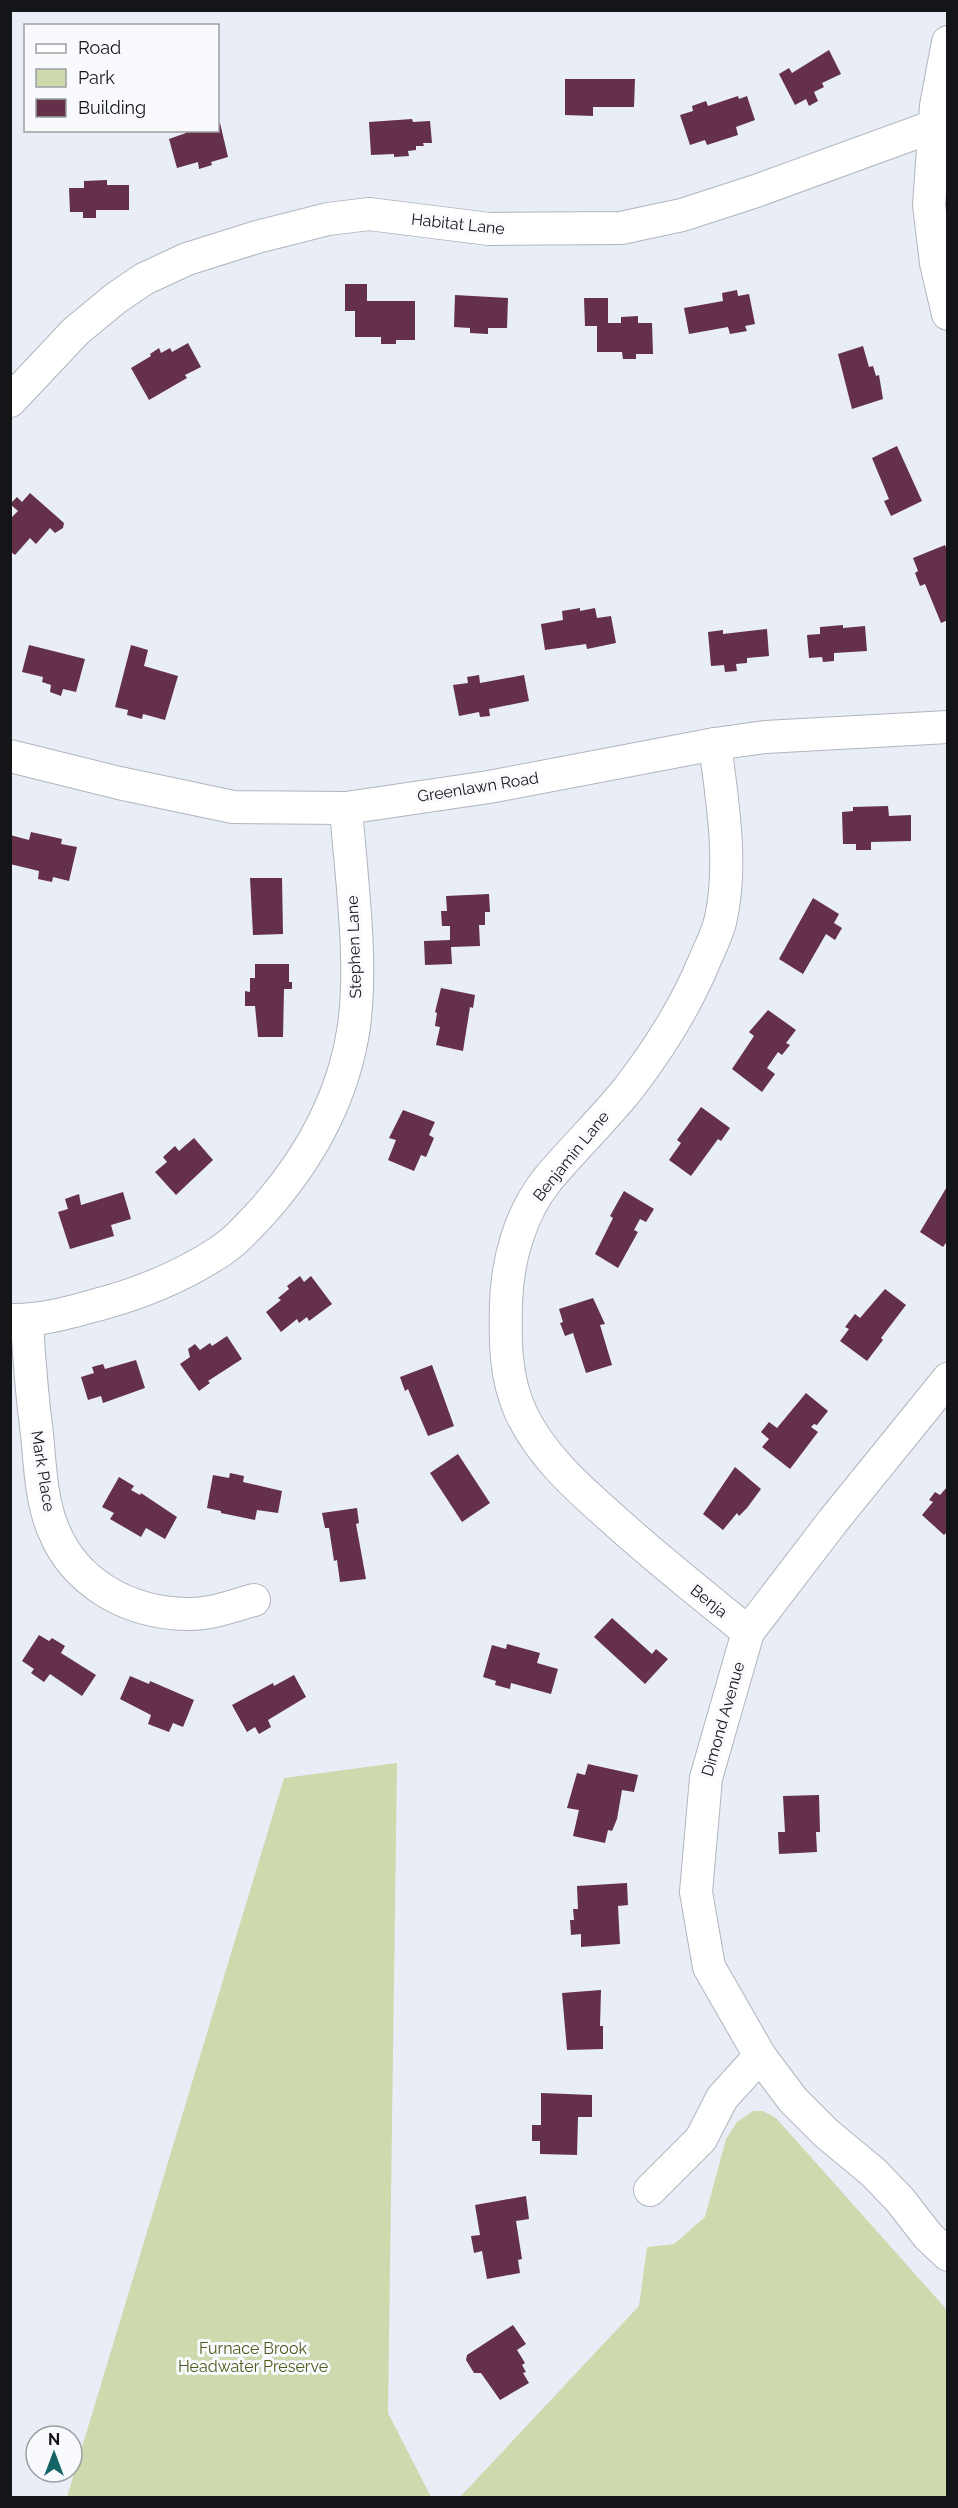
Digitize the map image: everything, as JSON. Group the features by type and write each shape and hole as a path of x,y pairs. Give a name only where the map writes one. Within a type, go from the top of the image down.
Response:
{"street":[{"path":"948,42 941,123 929,205 936,263 948,314"},
{"name":"Habitat Lane","path":"10,401 76,331 116,298 144,279 187,259 257,237 328,219 369,214 489,229 621,228 682,215 756,191 941,123"},
{"name":"Greenlawn Road","path":"10,756 119,783 233,807 346,808 489,787 715,744 765,737 948,727"},
{"name":"Benjamin Lane","path":"670,1569 567,1478 540,1447 521,1412 510,1380 505,1349 506,1286 514,1249 526,1214 546,1182 627,1090 660,1045 691,993 720,921 726,893 724,817 715,744"},
{"name":"Stephen Lane","path":"19,1320 75,1311 126,1297 178,1276 218,1253 250,1225 281,1190 308,1154 327,1118 346,1068 354,1026 358,981 346,808"},
{"name":"Mark Place","path":"19,1320 29,1367 43,1488 53,1528 71,1561 96,1586 121,1601 151,1611 188,1614 210,1612 254,1600"},
{"name":"Dimond Avenue","path":"948,1379 833,1521 748,1632 705,1778 696,1892 709,1967 760,2056 794,2100 826,2133 873,2172 900,2200 928,2236 948,2255"},
{"name":"Benja","path":"670,1569 748,1632"},
{"path":"650,2190 701,2139 722,2098 760,2056"}],"green space":[{"name":"Furnace Brook Headwater Preserve","path":"397,1763 388,2413 431,2497 67,2497 71,2484 84,2484 84,2441 284,1778"},
{"path":"753,2111 763,2111 776,2118 947,2310 947,2497 460,2497 639,2306 647,2247 674,2244 705,2217 726,2139 737,2122"}],"building":[{"path":"829,50 841,74 822,83 824,87 814,92 818,101 809,106 806,99 795,105 779,74 789,68 792,73"},
{"path":"565,79 635,79 634,107 593,107 593,116 565,115"},
{"path":"738,96 739,99 747,96 755,120 736,127 738,135 707,145 705,140 690,145 680,115 693,111 692,106 706,101 708,106"},
{"path":"412,119 413,122 430,121 432,143 416,146 416,150 408,151 409,156 371,155 369,122"},
{"path":"219,124 228,157 211,162 212,165 199,169 198,162 177,168 169,139 186,132 219,132"},
{"path":"107,180 107,185 129,185 129,210 96,210 96,218 83,218 83,212 70,212 69,188 84,188 84,181"},
{"path":"345,284 367,284 367,301 415,301 415,340 396,340 396,344 381,344 381,337 355,337 355,311 345,311"},
{"path":"737,290 738,296 749,294 755,324 745,326 747,331 730,334 728,327 689,334 684,308 723,301 722,293"},
{"path":"455,295 508,298 507,328 488,328 488,334 470,333 470,328 454,327"},
{"path":"584,298 608,298 608,323 621,323 621,317 638,316 638,323 652,323 653,354 636,354 636,359 623,359 622,352 597,352 597,326 585,326"},
{"path":"188,343 201,367 185,375 187,378 149,400 131,368 151,356 150,354 159,348 161,353 170,348 172,352"},
{"path":"863,346 869,367 873,366 876,376 879,375 883,399 852,409 838,354"},
{"path":"897,446 922,501 891,516 884,501 889,499 872,458"},
{"path":"30,493 64,523 63,528 55,533 50,528 36,544 30,538 15,555 10,551 10,519 18,511 10,504 17,497 22,502"},
{"path":"945,545 948,552 948,620 941,623 925,584 920,586 913,558"},
{"path":"580,608 580,611 595,608 597,618 611,616 616,643 587,649 586,644 545,650 541,624 563,620 562,611"},
{"path":"843,625 843,628 865,626 867,651 834,653 834,661 823,662 822,657 809,658 807,635 820,634 820,627"},
{"path":"767,629 769,656 747,658 747,663 736,664 737,671 725,672 724,665 711,666 708,632 723,630 723,634"},
{"path":"29,645 85,659 76,692 63,689 61,696 50,692 51,685 42,682 43,677 22,672"},
{"path":"131,645 148,650 144,666 178,676 165,720 143,714 142,719 127,715 128,710 115,707"},
{"path":"479,675 480,683 524,675 529,701 489,709 490,716 480,717 479,712 459,716 453,685 468,683 467,677"},
{"path":"888,806 889,816 911,815 911,841 871,842 871,850 856,850 856,844 843,844 842,812 853,811 853,807"},
{"path":"31,832 62,839 61,844 77,847 69,881 53,877 52,882 38,879 39,871 10,864 10,835 29,840"},
{"path":"250,878 282,878 283,934 253,935"},
{"path":"489,894 490,912 485,912 485,925 479,925 480,946 451,947 452,964 425,965 424,941 450,940 450,926 442,926 441,911 447,911 446,896"},
{"path":"813,898 839,914 834,923 842,928 835,940 826,934 803,974 779,959"},
{"path":"255,964 289,964 289,982 292,982 292,989 284,989 283,1037 258,1037 255,1006 245,1006 245,991 250,992 250,978 255,978"},
{"path":"441,988 475,995 473,1008 470,1007 463,1051 436,1045 440,1027 435,1026 437,1013 435,1012"},
{"path":"768,1010 796,1030 786,1043 790,1045 782,1055 778,1052 767,1068 775,1074 762,1092 732,1069 754,1036 749,1032"},
{"path":"701,1107 730,1128 721,1141 718,1139 691,1176 669,1160 681,1143 677,1140"},
{"path":"403,1110 435,1122 429,1135 434,1138 426,1157 421,1155 414,1171 388,1160 396,1140 389,1138"},
{"path":"194,1138 213,1160 176,1195 155,1172 167,1162 163,1157 175,1146 179,1151"},
{"path":"948,1185 948,1240 943,1247 920,1232"},
{"path":"624,1191 654,1209 646,1222 640,1219 634,1230 638,1232 618,1268 595,1254 613,1218 610,1216"},
{"path":"123,1192 131,1219 111,1225 114,1236 70,1249 58,1212 68,1209 65,1199 79,1194 81,1205"},
{"path":"300,1276 304,1282 311,1276 332,1304 309,1321 307,1317 299,1323 297,1319 281,1332 266,1312 281,1300 278,1298 289,1289 287,1286"},
{"path":"885,1289 906,1305 867,1361 840,1341 849,1329 845,1327 855,1314 860,1318"},
{"path":"593,1298 605,1324 600,1325 612,1365 586,1373 573,1333 565,1336 560,1323 563,1322 559,1309"},
{"path":"227,1336 242,1359 208,1381 210,1383 199,1391 180,1364 190,1357 188,1349 195,1344 200,1350 210,1343 212,1346"},
{"path":"136,1360 145,1388 103,1403 101,1396 88,1400 81,1377 94,1373 92,1367 103,1364 105,1369"},
{"path":"432,1365 454,1426 428,1436 408,1389 405,1391 400,1377"},
{"path":"806,1393 828,1411 817,1425 814,1424 811,1427 818,1432 790,1469 762,1447 769,1439 761,1432 769,1422 777,1428"},
{"path":"458,1454 490,1503 462,1522 430,1473"},
{"path":"735,1467 761,1489 747,1508 739,1516 737,1513 723,1530 703,1514"},
{"path":"230,1473 244,1476 243,1482 282,1491 278,1513 257,1510 255,1520 207,1508 213,1475 229,1478"},
{"path":"119,1477 134,1486 131,1490 140,1495 141,1493 177,1517 165,1539 146,1528 141,1537 110,1519 114,1513 102,1507"},
{"path":"948,1486 948,1531 944,1535 922,1515 933,1502 929,1500 935,1492 940,1495"},
{"path":"357,1508 359,1523 356,1524 366,1579 340,1582 329,1528 325,1528 322,1513"},
{"path":"612,1618 652,1654 656,1649 668,1659 645,1684 594,1637"},
{"path":"39,1635 49,1641 52,1638 65,1646 61,1653 96,1675 82,1696 50,1674 44,1682 31,1673 34,1669 22,1661"},
{"path":"507,1644 540,1653 537,1663 558,1669 551,1694 511,1683 510,1689 495,1685 496,1681 483,1677 492,1645 506,1649"},
{"path":"294,1675 306,1697 268,1720 271,1727 259,1734 255,1727 247,1732 232,1705 273,1683 274,1686"},
{"path":"130,1676 149,1684 150,1681 194,1700 183,1727 173,1723 169,1732 148,1724 151,1715 120,1699"},
{"path":"588,1764 638,1775 634,1792 622,1790 617,1819 612,1831 608,1830 605,1843 573,1836 579,1810 567,1808 577,1773 585,1775"},
{"path":"819,1795 820,1832 816,1832 817,1852 779,1854 778,1832 785,1832 783,1796"},
{"path":"627,1883 628,1905 618,1906 620,1944 581,1947 581,1934 571,1935 570,1920 574,1920 573,1909 578,1909 577,1886"},
{"path":"601,1990 600,2026 603,2026 603,2049 567,2050 562,1993"},
{"path":"541,2093 592,2095 592,2117 578,2117 577,2155 540,2154 540,2141 532,2141 532,2125 541,2125"},
{"path":"526,2196 529,2219 516,2221 522,2259 518,2260 520,2273 487,2279 482,2251 474,2253 471,2236 480,2235 475,2205"},
{"path":"513,2325 526,2344 517,2350 525,2363 522,2365 526,2372 523,2373 529,2383 500,2400 481,2373 474,2373 466,2360 467,2355"}]}
